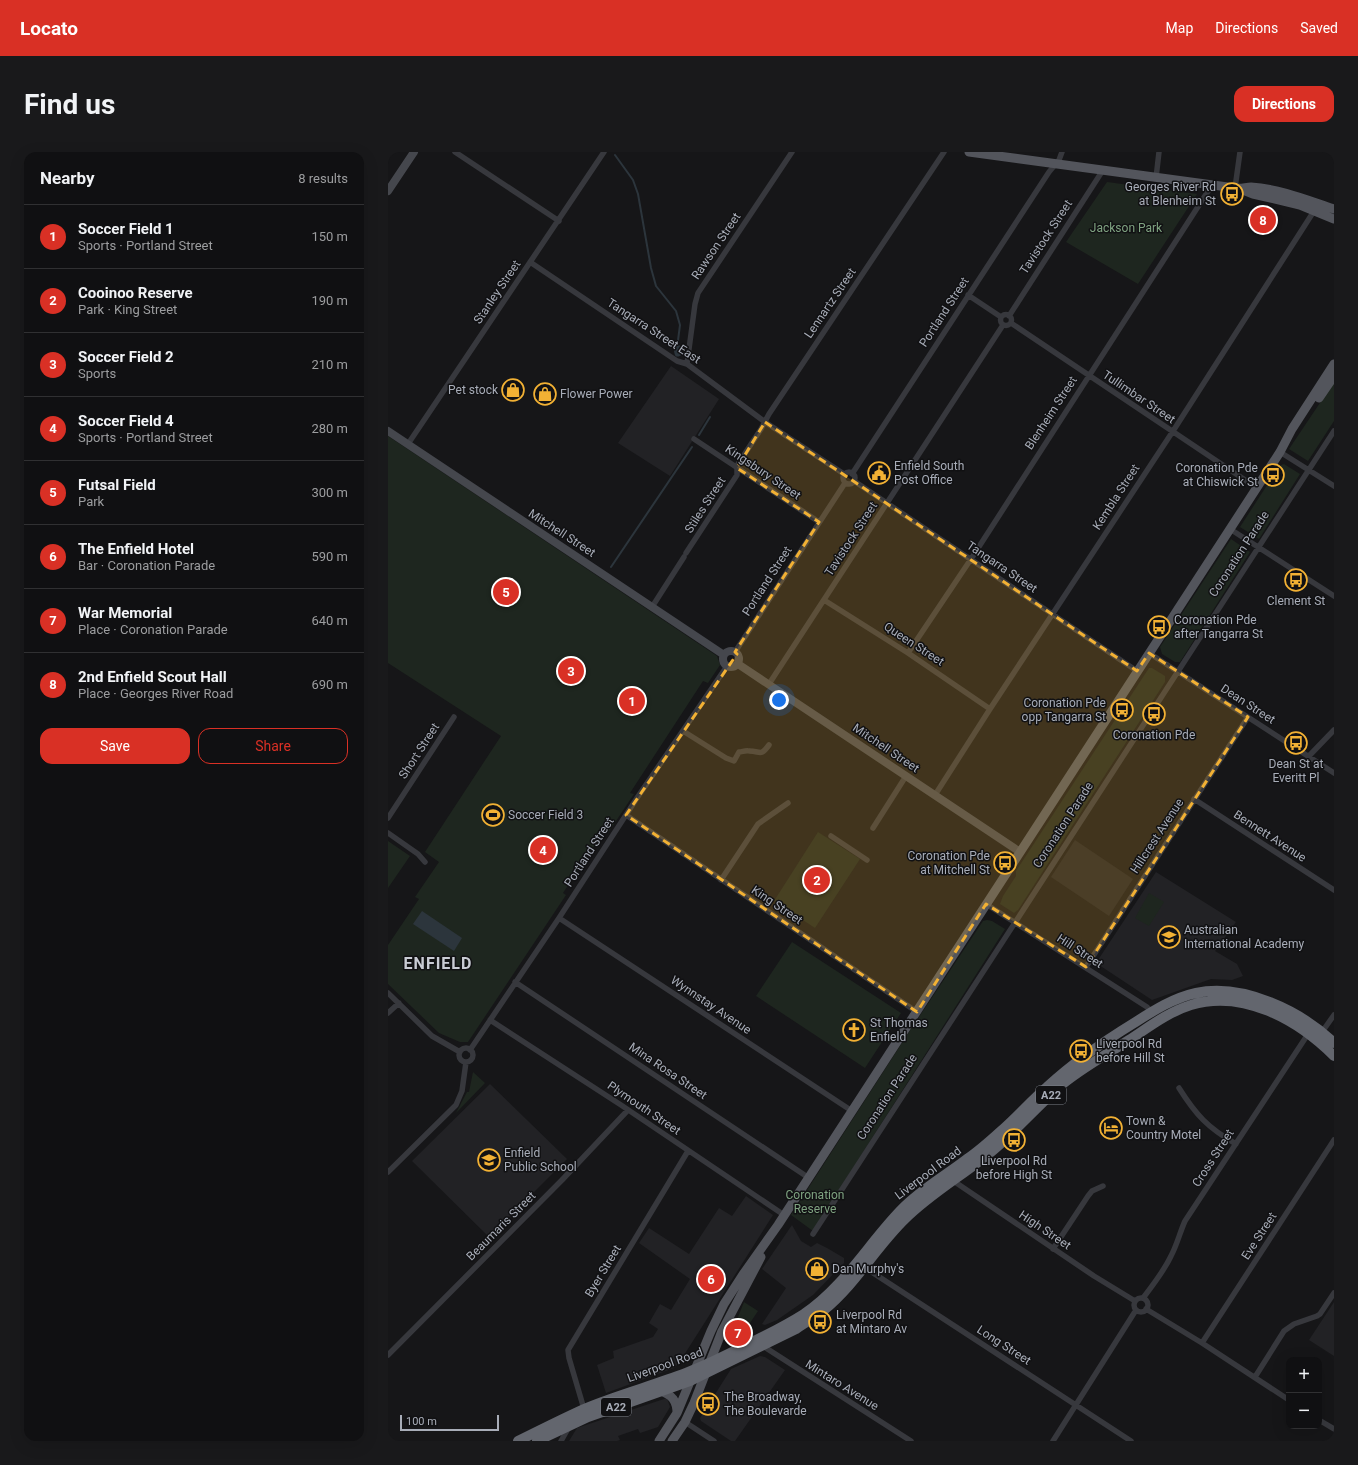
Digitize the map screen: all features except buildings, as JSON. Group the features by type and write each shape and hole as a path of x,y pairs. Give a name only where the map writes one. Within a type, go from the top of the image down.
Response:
{"highway":[{"name":"Liverpool Road","path":"518,1441 584,1409 709,1363 786,1325 821,1301 846,1277 898,1212 917,1194 968,1159 1001,1131 1046,1087 1075,1062 1151,1012 1176,999 1207,992 1235,993 1255,997 1282,1008 1322,1032 1334,1043"},
{"name":"Liverpool Road","path":"537,1441 571,1424 705,1375 796,1329 824,1310 847,1287 904,1220 920,1205 954,1181 992,1151 1059,1087 1158,1020 1180,1009 1206,1002 1234,1002 1249,1004 1277,1015 1323,1044 1334,1056"}],"main road":[{"path":"969,152 1156,178 1237,188 1249,187 1284,193 1334,209"},
{"path":"1237,188 1253,194 1293,203 1334,219"},
{"name":"Coronation Parade","path":"659,1441 677,1413 710,1331 724,1304 809,1178 1257,488 1280,452 1292,429 1334,364"},
{"name":"Coronation Parade","path":"1280,452 1298,430 1334,376"},
{"name":"Coronation Parade","path":"672,1441 685,1422 694,1403 722,1331 777,1226"},
{"path":"732,1312 728,1332 729,1337 733,1342 745,1346"},
{"path":"661,1391 672,1398 677,1406 677,1413"}],"street":[{"path":"388,192 414,152"},
{"path":"456,152 559,221"},
{"name":"Stanley Street","path":"408,444 604,152"},
{"name":"Rawson Street","path":"687,364 695,304 698,293 792,152"},
{"name":"Lennartz Street","path":"737,468 765,422 944,152"},
{"name":"Portland Street","path":"852,474 968,295 1059,160 1062,152"},
{"path":"1156,178 1159,152"},
{"path":"1237,188 1240,152"},
{"name":"Tavistock Street","path":"1009,316 1103,170"},
{"name":"Blenheim Street","path":"908,653 1212,185"},
{"name":"Kembla Street","path":"935,796 1314,211"},
{"name":"Tangarra Street East","path":"530,262 677,361 687,364 765,422"},
{"path":"968,295 1001,317 1004,315 1009,316 1011,318 1011,323 1006,326 1002,325 1000,321 1001,317"},
{"name":"Tullimbar Street","path":"1011,323 1257,488"},
{"name":"Tavistock Street","path":"769,684 1002,325"},
{"path":"765,422 844,474 848,472 852,474 854,481 850,484 845,483 843,480 844,474"},
{"name":"Coronation Parade","path":"813,1234 1014,921 1334,430"},
{"name":"Mitchell Street","path":"388,431 724,654"},
{"name":"Kingsbury Street","path":"694,439 819,522"},
{"path":"1280,452 1334,486"},
{"name":"Stiles Street","path":"652,607 737,475 737,468"},
{"name":"Tangarra Street","path":"854,481 1137,671"},
{"name":"Portland Street","path":"735,652 845,483"},
{"path":"1230,529 1334,596"},
{"name":"Queen Street","path":"824,600 908,653 990,709"},
{"path":"728,652 735,652 739,656 738,664 734,667 727,666 723,661 724,654 728,652"},
{"name":"Dean Street","path":"1149,653 1334,774"},
{"name":"Mitchell Street","path":"738,664 1020,852"},
{"name":"Portland Street","path":"470,1050 682,731 727,666"},
{"name":"Short Street","path":"388,818 454,717"},
{"name":"Hillcrest Avenue","path":"1086,967 1248,717"},
{"path":"1308,757 1334,730"},
{"path":"682,731 726,758 734,761 739,752 749,751 760,754 764,752 769,745"},
{"path":"873,828 906,776"},
{"name":"Bennett Avenue","path":"1194,800 1334,890"},
{"path":"721,880 758,824 788,803"},
{"name":"King Street","path":"626,816 916,1012"},
{"path":"388,833 418,854 425,862"},
{"path":"831,836 867,860"},
{"name":"Hill Street","path":"986,904 1147,1007 1158,1020"},
{"name":"Wynnstay Avenue","path":"559,918 852,1111"},
{"name":"Mina Rosa Street","path":"515,982 809,1178"},
{"path":"388,993 432,1036 460,1052"},
{"path":"388,1017 390,1011 399,1004"},
{"path":"1322,1032 1334,1015"},
{"name":"Plymouth Street","path":"490,1020 628,1110 784,1215"},
{"name":"Cross Street","path":"1143,1298 1167,1265 1185,1220 1308,1034"},
{"path":"388,1172 456,1105 462,1091 466,1062 472,1057 470,1050 465,1049 460,1052"},
{"path":"460,1052 460,1058 466,1062"},
{"path":"1179,1088 1198,1115 1207,1124 1236,1144"},
{"name":"Beaumaris Street","path":"388,1355 557,1185 628,1110"},
{"name":"Eve Street","path":"1202,1343 1334,1140"},
{"name":"Byer Street","path":"584,1409 568,1358 568,1350 688,1151"},
{"name":"High Street","path":"945,1174 1053,1249 1135,1301"},
{"path":"1053,1249 1088,1196 1092,1191 1103,1186"},
{"name":"Long Street","path":"864,1267 1131,1441"},
{"path":"1255,1377 1284,1332 1294,1324 1320,1314 1334,1293"},
{"path":"1053,1441 1136,1310 1134,1306 1135,1301 1139,1298 1143,1298 1148,1304 1146,1309 1142,1312 1136,1310"},
{"path":"1146,1309 1202,1343 1286,1398"},
{"name":"Mintaro Avenue","path":"763,1346 911,1441"},
{"path":"685,1422 714,1441"},
{"path":"1322,1422 1334,1429"},
{"path":"561,1441 571,1424"}],"highlighted area":[{"path":"765,422 1137,671 1149,653 1248,717 1086,967 986,904 917,1012 626,815 737,654 735,652 819,522 737,468"}],"shaded area":[{"path":"671,366 719,399 670,476 618,443"},
{"path":"1075,840 1133,879 1109,916 1051,877"},
{"name":"Australian International Academy","path":"1156,872 1236,922 1215,951 1237,964 1243,976 1232,980 1211,979 1152,1000 1096,963"},
{"path":"422,911 462,938 454,951 413,924"},
{"name":"Enfield Public School","path":"490,1084 567,1159 489,1237 412,1161"},
{"path":"746,1196 773,1215 679,1363 674,1368 606,1393 597,1365 614,1358 613,1351 653,1337 658,1329 649,1323 660,1304 671,1310 690,1279 639,1243 649,1228 689,1254 719,1208 732,1216"},
{"path":"792,1225 801,1241 811,1247 817,1243 827,1248 844,1258 844,1263 813,1295 777,1320 765,1325 762,1324 786,1288 762,1269"},
{"path":"1334,1302 1334,1356 1309,1340"},
{"path":"760,1356 765,1357 785,1370 735,1441 731,1441 701,1421 700,1418 731,1369"},
{"path":"667,1398 670,1407 658,1427 640,1433 638,1429 618,1436 620,1440 617,1441 569,1441 577,1428"}],"green space":[{"name":"Jackson Park","path":"1107,182 1197,194 1138,284 1066,242"},
{"path":"1334,382 1334,421 1308,461 1289,449"},
{"path":"388,436 717,656 720,665 708,683 703,681 630,793 634,794 608,833 604,831 563,893 566,895 468,1042 460,1042 439,1033 388,984 388,945 419,899 415,897 439,862 425,852 501,736 388,663"},
{"path":"1284,464 1300,474 1259,539 1240,527 1271,479 1281,465"},
{"path":"1231,539 1250,552 1180,662 1175,662 1162,654 1160,647"},
{"path":"1149,668 1152,668 1165,676 1165,682 1018,910 1014,913 1000,904 1003,896 1016,876 1016,871"},
{"path":"818,832 860,859 815,928 774,901"},
{"path":"388,841 410,856 388,888"},
{"path":"1149,893 1164,902 1149,926 1135,918"},
{"name":"Coronation Reserve","path":"983,921 992,921 1005,929 813,1231 791,1215 909,1032"},
{"path":"792,942 901,1013 865,1068 756,996"},
{"path":"473,1072 485,1083 456,1113 467,1092 469,1092"},
{"path":"744,1302 758,1311 746,1329 744,1328 739,1335 734,1335 732,1332"}],"waterway":[{"path":"615,155 633,180 638,194 651,268 656,286 676,311 680,325 677,348"},
{"path":"677,348 678,353"},
{"path":"699,435 710,417"},
{"path":"611,567 692,447"}],"place":[{"name":"Georges River Rd at Blenheim St","path":"1232,194"},
{"name":"2nd Enfield Scout Hall","path":"1263,220"},
{"name":"Pet stock","path":"513,390"},
{"name":"Flower Power","path":"545,394"},
{"name":"Enfield South Post Office","path":"879,473"},
{"name":"Coronation Pde at Chiswick St","path":"1273,475"},
{"name":"Clement St","path":"1296,580"},
{"name":"Futsal Field","path":"506,592"},
{"name":"Coronation Pde after Tangarra St","path":"1159,627"},
{"name":"Soccer Field 2","path":"571,671"},
{"name":"Soccer Field 1","path":"632,701"},
{"name":"Coronation Pde opp Tangarra St","path":"1122,710"},
{"name":"Coronation Pde","path":"1154,714"},
{"name":"Dean St at Everitt Pl","path":"1296,743"},
{"name":"Soccer Field 3","path":"493,815"},
{"name":"Soccer Field 4","path":"543,850"},
{"name":"Coronation Pde at Mitchell St","path":"1005,863"},
{"name":"Cooinoo Reserve","path":"817,880"},
{"name":"Australian International Academy","path":"1169,937"},
{"name":"St Thomas Enfield","path":"854,1030"},
{"name":"Liverpool Rd before Hill St","path":"1081,1051"},
{"name":"Town & Country Motel","path":"1111,1128"},
{"name":"Liverpool Rd before High St","path":"1014,1140"},
{"name":"Enfield Public School","path":"489,1160"},
{"name":"Dan Murphy's","path":"817,1269"},
{"name":"The Enfield Hotel","path":"711,1279"},
{"name":"Liverpool Rd at Mintaro Av","path":"820,1322"},
{"name":"War Memorial","path":"738,1333"},
{"name":"The Broadway, The Boulevarde","path":"708,1404"}],"district":[{"name":"ENFIELD","path":"438,963"}]}
